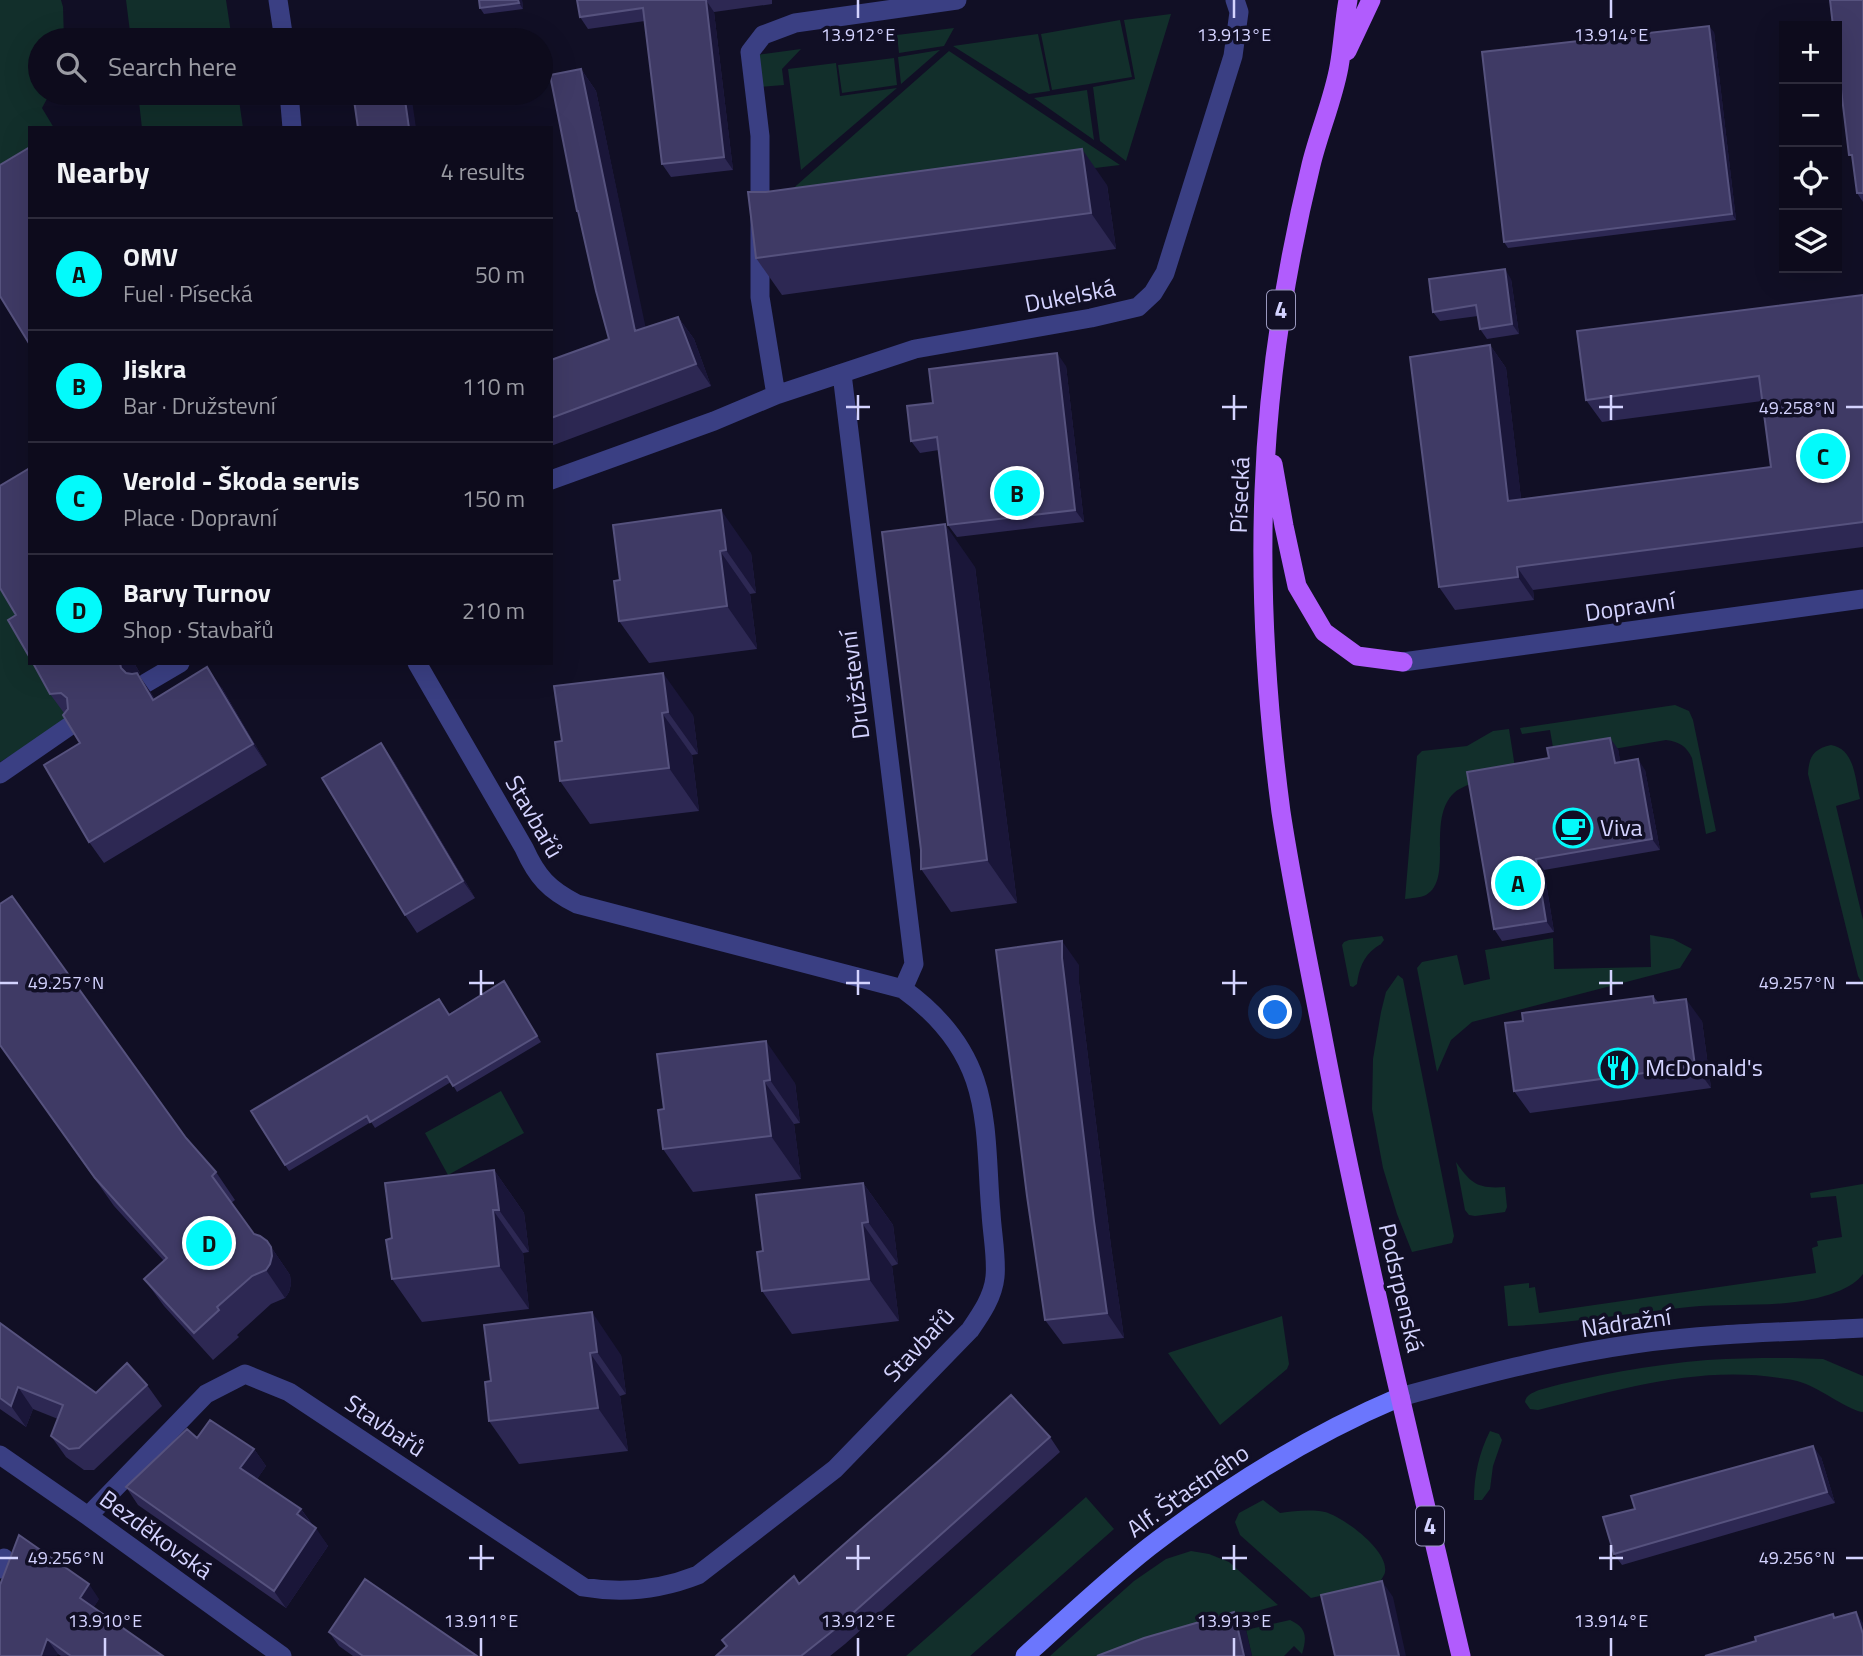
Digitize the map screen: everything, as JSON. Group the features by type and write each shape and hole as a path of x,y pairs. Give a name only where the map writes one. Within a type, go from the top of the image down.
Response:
{"main road":[{"name":"Písecká","path":"1302,930 1282,814 1270,705 1263,558 1264,489 1281,304 1313,160 1339,68 1348,0"},
{"name":"Písecká","path":"1339,68 1371,0"},
{"path":"1268,429 1297,586 1324,632 1357,656 1403,662"},
{"name":"Podsrpenská","path":"1302,930 1369,1260 1461,1656"},
{"name":"Alf. Šťastného","path":"1024,1656 1149,1547 1222,1494 1321,1434 1400,1397"}],"street":[{"path":"278,0 282,28"},
{"path":"776,395 760,297 760,136 750,52 763,35 795,23 957,0"},
{"name":"Dukelská","path":"553,479 714,421 776,395 915,349 1091,318 1138,307 1153,293 1165,274 1233,55 1239,12 1235,0"},
{"path":"290,105 292,126"},
{"name":"Družstevní","path":"842,374 914,964 904,989"},
{"name":"Dopravní","path":"1403,662 1863,599"},
{"path":"146,683 177,665"},
{"name":"Stavbařů","path":"88,1516 206,1394 245,1374 289,1392 583,1587 617,1591 679,1583 698,1575 835,1469 970,1330 987,1304 996,1276 983,1113 975,1080 962,1053 925,1004 904,989 577,904 559,895 545,884 531,864 418,665"},
{"path":"0,774 71,725"},
{"name":"Nádražní","path":"1400,1397 1508,1367 1634,1344 1725,1335 1863,1328"},
{"name":"Bezděkovská","path":"0,1455 282,1656"}],"green space":[{"path":"0,0 61,0 64,28 28,28 28,105 44,105 42,108 53,126 28,126 28,150 0,167"},
{"path":"126,0 226,0 230,28 130,28"},
{"path":"1171,14 1126,161 1100,141 1093,87 1135,79 1124,20"},
{"path":"1120,20 1132,77 1052,90 1041,34"},
{"path":"954,28 944,46 899,53 897,35"},
{"path":"1038,34 1050,91 1029,94 953,46"},
{"path":"801,49 782,69 784,85 760,87 756,55"},
{"path":"940,50 901,84 898,57"},
{"path":"949,51 1120,165 772,207"},
{"path":"894,58 897,85 842,93 838,65"},
{"path":"836,63 840,96 897,88 801,170 788,69"},
{"path":"1087,90 1094,140 1034,98"},
{"path":"139,105 240,105 243,126 142,126"},
{"path":"0,583 28,632 28,665 36,665 69,720 0,762"},
{"path":"1675,705 1689,711 1693,720 1716,831 1706,834 1692,758 1679,743 1666,740 1555,759 1550,730 1522,734 1520,728"},
{"path":"1509,729 1516,774 1475,783 1454,793 1446,804 1442,818 1440,863 1434,887 1424,896 1405,899 1417,756 1422,751 1467,746 1493,731"},
{"path":"1831,745 1845,752 1853,766 1860,799 1836,806 1863,920 1863,985 1858,976 1808,774 1813,755"},
{"path":"1650,935 1673,939 1692,949 1680,968 1472,1022 1451,1040 1437,1072 1417,968 1422,962 1457,955 1464,985 1490,979 1485,950 1553,938 1554,969 1651,967"},
{"path":"1382,936 1384,940 1367,955 1362,964 1357,984 1350,986 1342,945 1349,940"},
{"path":"1398,975 1403,979 1454,1236 1452,1243 1412,1252 1383,1168 1372,1109 1373,1059 1381,1012 1386,992"},
{"path":"501,1091 524,1133 448,1175 425,1133"},
{"path":"1456,1162 1476,1184 1505,1187 1505,1212 1469,1215 1465,1210"},
{"path":"1863,1184 1863,1274 1840,1291 1797,1302 1689,1307 1576,1321 1508,1326 1504,1286 1529,1283 1529,1288 1535,1287 1539,1313 1816,1273 1812,1248 1818,1246 1817,1241 1842,1237 1836,1196 1811,1198 1810,1193"},
{"path":"1282,1316 1289,1364 1287,1369 1220,1425 1168,1353"},
{"path":"1823,1359 1863,1376 1863,1412 1800,1382 1750,1375 1688,1377 1627,1388 1538,1410 1530,1409 1525,1402 1528,1396 1539,1390 1643,1368 1707,1360"},
{"path":"1490,1431 1499,1434 1502,1440 1493,1466 1490,1489 1482,1500 1474,1500 1478,1464"},
{"path":"1086,1497 1114,1529 970,1656 906,1656"},
{"path":"1263,1500 1280,1513 1308,1510 1325,1512 1353,1527 1380,1554 1385,1572 1380,1582 1311,1598 1240,1535 1235,1522 1239,1513"},
{"path":"1191,1551 1209,1554 1229,1562 1278,1605 1147,1643 1114,1656 1050,1656 1134,1581 1166,1559"},
{"path":"1290,1620 1303,1630 1305,1643 1302,1654 1294,1646 1284,1656 1252,1656 1246,1630"}],"building":[{"path":"479,0 518,0 519,3 480,8"},
{"path":"577,0 706,0 724,157 662,164 643,8 580,17"},
{"path":"1830,0 1863,0 1863,193 1857,193 1852,155 1849,155 1842,97 1842,21 1832,21"},
{"path":"1709,26 1732,214 1504,242 1482,52"},
{"path":"581,69 635,331 678,317 696,364 553,417 553,359 609,339 577,211 553,90 553,74"},
{"path":"355,105 406,105 409,126 358,126"},
{"path":"28,148 28,342 0,296 0,165"},
{"path":"1082,149 1091,213 756,258 748,192 766,192"},
{"path":"1505,269 1512,324 1480,329 1476,305 1433,312 1429,279"},
{"path":"1863,295 1863,522 1517,567 1518,577 1439,587 1410,357 1490,345 1508,501 1771,467 1759,376 1586,400 1577,331"},
{"path":"1057,353 1075,510 948,525 937,437 911,441 907,406 933,403 929,369"},
{"path":"28,469 28,655 8,620 16,615 0,588 0,486"},
{"path":"721,510 726,550 720,551 727,606 619,621 614,581 620,580 613,525"},
{"path":"945,524 987,860 921,869 921,850 882,532"},
{"path":"34,665 120,665 126,673 137,673 153,700 207,667 253,744 89,842 44,765 80,743 63,715 68,709 67,698 61,693 50,694"},
{"path":"663,673 668,712 662,713 669,768 560,781 555,742 562,741 554,686"},
{"path":"1610,738 1615,763 1638,759 1652,839 1536,859 1546,921 1494,929 1467,772 1549,758 1547,748"},
{"path":"381,743 463,881 405,915 322,778"},
{"path":"12,896 186,1138 216,1172 212,1176 254,1234 267,1241 271,1247 272,1256 266,1270 252,1276 217,1307 219,1310 194,1333 144,1279 167,1258 95,1178 0,1045 0,904"},
{"path":"1062,941 1107,1313 1045,1320 996,950"},
{"path":"504,981 537,1036 453,1086 447,1076 370,1122 367,1116 285,1165 251,1111 439,999 449,1015"},
{"path":"1653,996 1654,1003 1686,999 1695,1066 1514,1091 1505,1023 1523,1021 1522,1013"},
{"path":"766,1041 770,1080 764,1081 771,1136 663,1149 658,1110 664,1109 657,1054"},
{"path":"494,1170 499,1210 493,1210 499,1266 392,1279 386,1240 392,1238 385,1183"},
{"path":"863,1183 868,1222 862,1223 869,1279 762,1291 757,1252 763,1251 756,1195"},
{"path":"592,1312 597,1352 590,1353 598,1408 489,1421 485,1382 491,1381 484,1325"},
{"path":"0,1323 96,1393 127,1363 147,1385 79,1448 69,1449 51,1436 63,1405 18,1387 11,1406 0,1398"},
{"path":"1011,1395 1050,1437 835,1629 801,1656 716,1656 727,1646 722,1640 794,1576 799,1584"},
{"path":"210,1420 254,1449 240,1468 301,1509 297,1514 316,1528 274,1591 126,1487 187,1429 197,1438"},
{"path":"1813,1446 1827,1492 1614,1554 1603,1517 1635,1509 1631,1496"},
{"path":"19,1535 89,1584 80,1598 163,1656 71,1656 47,1639 41,1656 0,1656 0,1585"},
{"path":"365,1579 477,1656 363,1656 329,1632"},
{"path":"1382,1581 1399,1656 1335,1656 1321,1595"},
{"path":"1234,1612 1244,1656 1097,1656 1144,1638"},
{"path":"1856,1612 1863,1634 1863,1656 1705,1656 1756,1641 1755,1637 1833,1614 1834,1618"}],"place":[{"name":"Verold - Škoda servis","path":"1823,456"},
{"name":"Jiskra","path":"1017,493"},
{"name":"Viva","path":"1573,828"},
{"name":"OMV","path":"1518,883"},
{"name":"McDonald's","path":"1618,1068"},
{"name":"Barvy Turnov","path":"209,1243"}]}
